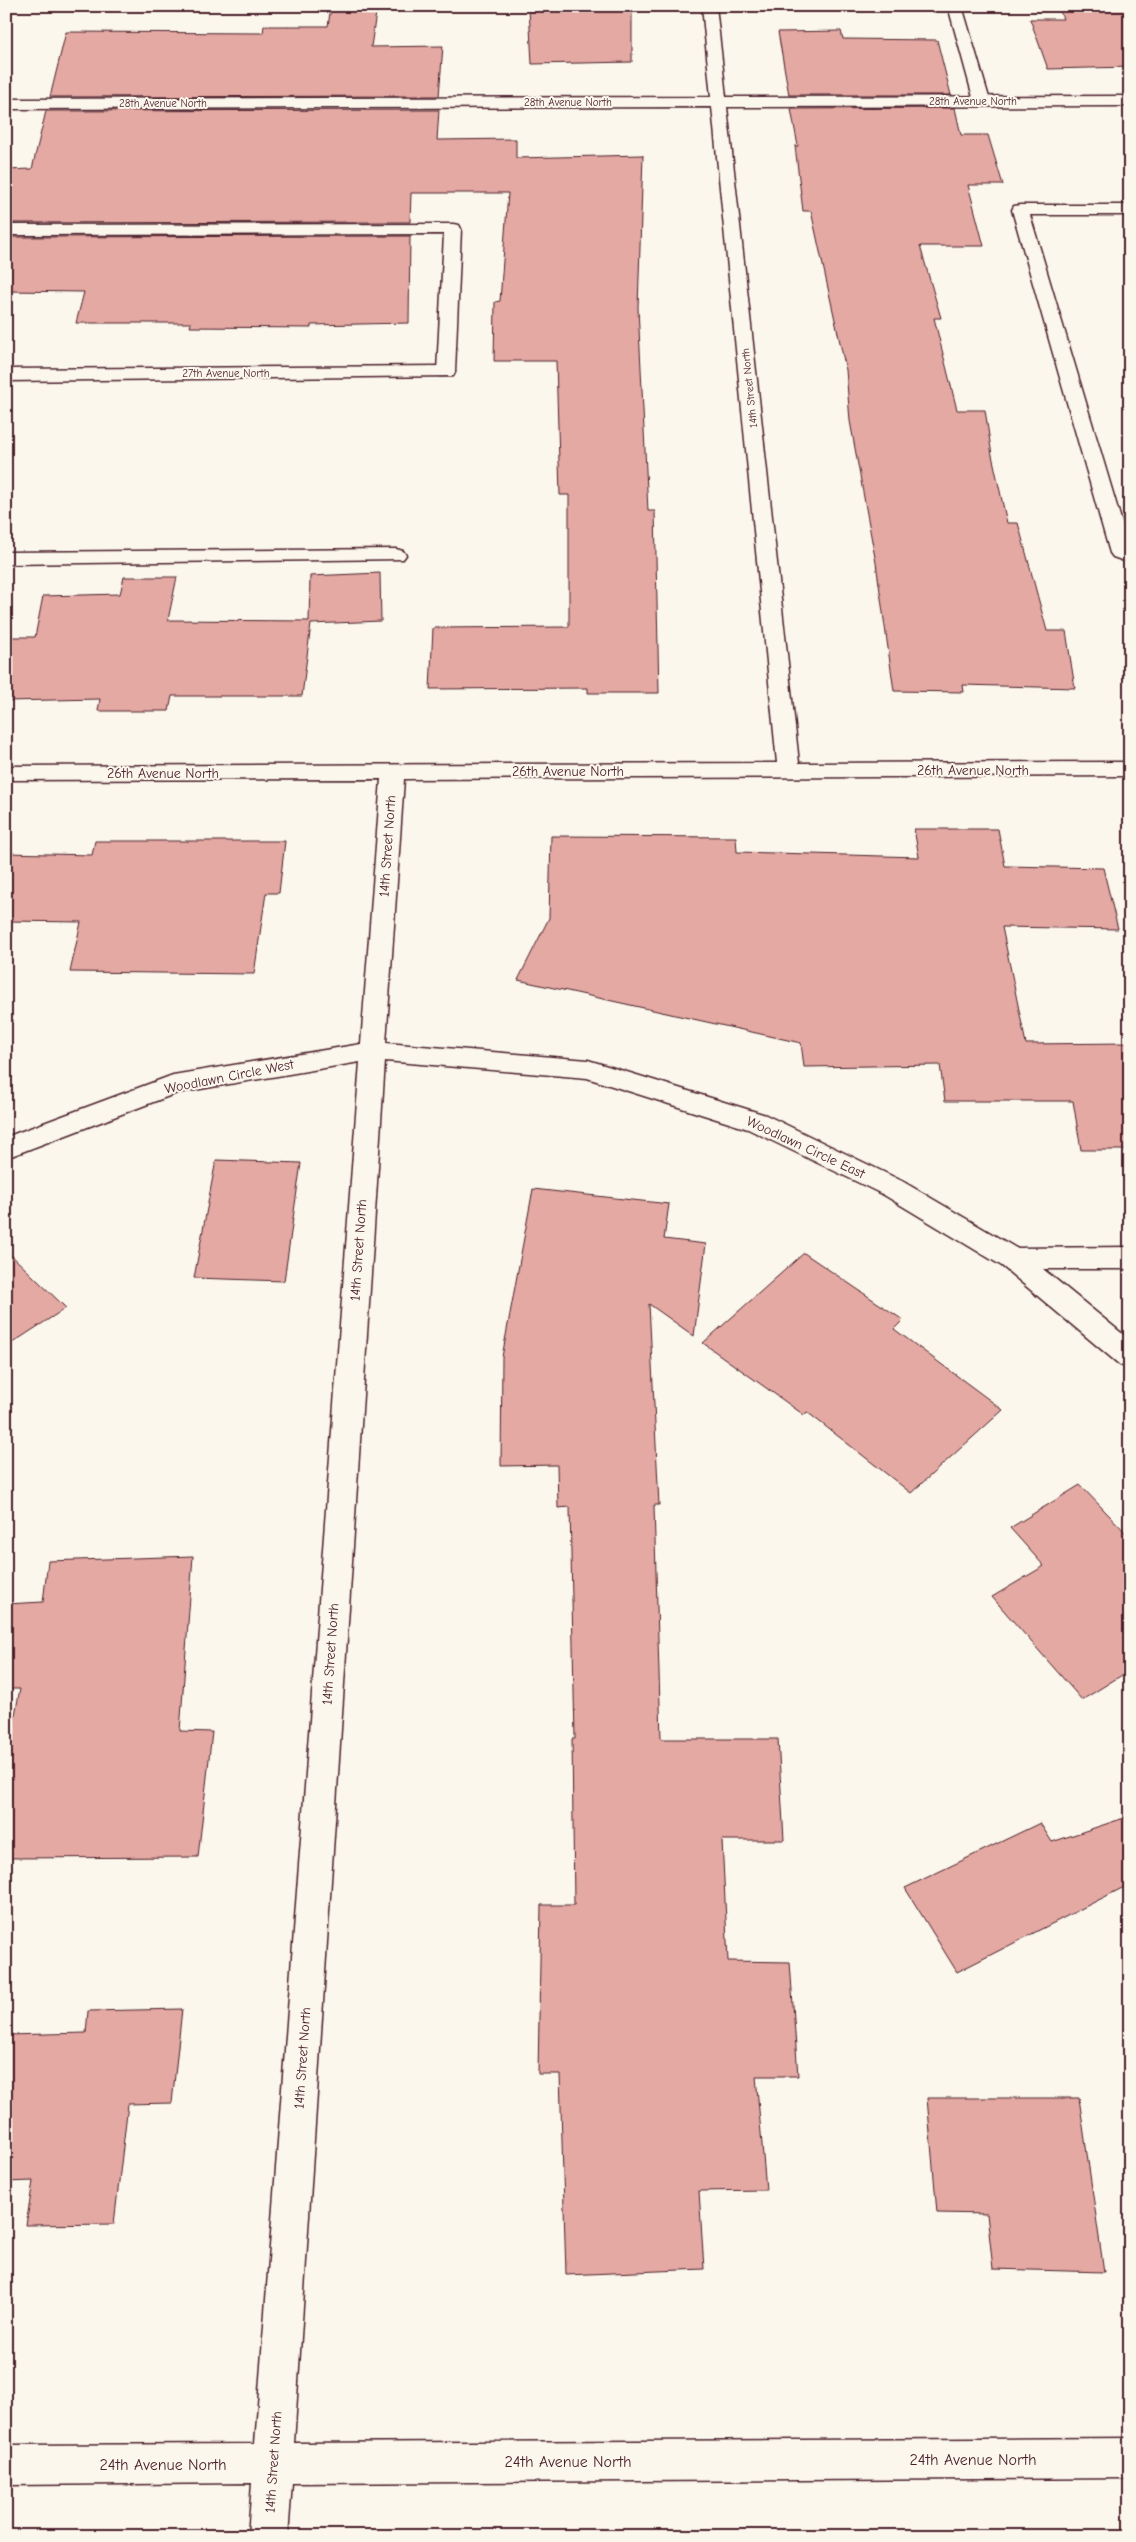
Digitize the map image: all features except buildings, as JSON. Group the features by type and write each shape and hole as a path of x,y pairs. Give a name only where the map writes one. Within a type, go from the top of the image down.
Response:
{"street":[{"name":"14th Street North","path":"709,6 789,770"},
{"path":"955,6 982,101"},
{"name":"28th Avenue North","path":"6,104 1130,101"},
{"path":"1130,210 1020,210 1120,553 1130,557"},
{"name":"27th Avenue North","path":"6,230 453,230 446,372 6,375"},
{"path":"6,558 396,555"},
{"name":"26th Avenue North","path":"6,773 1130,769"},
{"name":"14th Street North","path":"268,2536 393,772"},
{"name":"Woodlawn Circle West","path":"6,1148 173,1084 372,1050"},
{"name":"Woodlawn Circle East","path":"372,1050 588,1069 757,1122 893,1188 1012,1259 1130,1357"},
{"path":"1012,1259 1130,1258"},
{"name":"24th Avenue North","path":"6,2465 1130,2458"}]}
